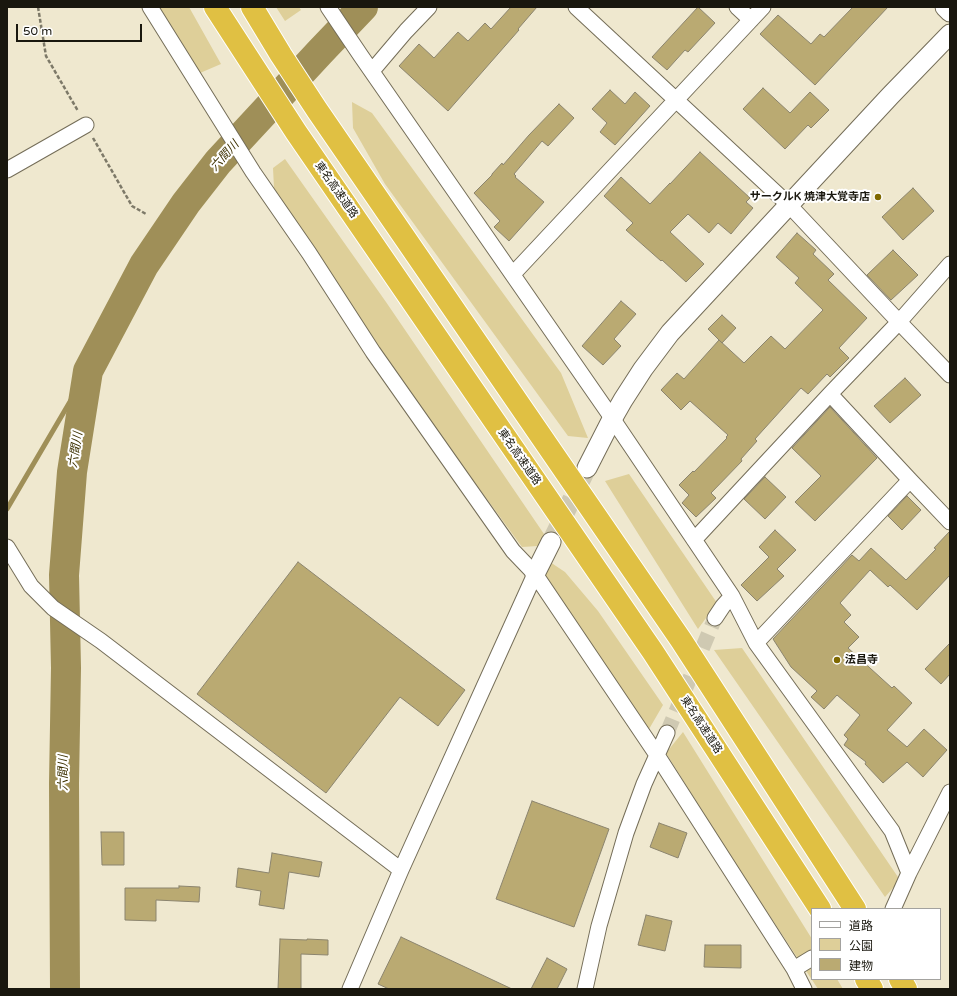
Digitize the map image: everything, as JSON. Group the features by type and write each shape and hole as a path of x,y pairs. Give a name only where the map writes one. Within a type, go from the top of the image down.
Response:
{"highway":[{"name":"東名高速道路","path":"215,7 296,132 653,652 819,908"},
{"path":"252,7 317,110 682,640 854,908"},
{"path":"867,980 872,989"},
{"path":"901,980 906,989"}],"street":[{"path":"150,7 253,172 309,253 373,352 513,551 535,574 657,755 794,969 804,989"},
{"path":"328,7 612,418 732,596 756,643 892,831 909,873"},
{"path":"372,71 406,31 429,7"},
{"path":"576,7 789,205 950,375"},
{"path":"737,7 751,20"},
{"path":"513,274 763,7"},
{"path":"945,7 950,12"},
{"path":"587,468 612,418 643,369 670,333 890,96 950,34"},
{"path":"7,170 86,125"},
{"path":"694,540 899,322 950,264"},
{"path":"830,394 950,522"},
{"path":"756,643 910,480"},
{"path":"350,989 401,870 535,574 551,542"},
{"path":"7,547 31,586 53,608 101,642 401,870"},
{"path":"716,618 723,606 732,596"},
{"path":"585,989 599,926 626,833 644,784 667,733"},
{"path":"893,908 909,873 950,792"},
{"path":"794,969 811,959"}],"green space":[{"path":"159,7 189,7 221,64 200,73"},
{"path":"276,7 299,7 301,10 285,21"},
{"path":"352,102 372,113 561,373 588,438 568,436 385,184 353,128"},
{"path":"285,159 386,302 544,534 538,546 522,547 359,324 274,188 273,168"},
{"path":"629,474 717,603 698,629 605,481"},
{"path":"550,562 565,572 598,611 663,705 645,736 545,578"},
{"path":"742,648 900,880 885,897 714,650"},
{"path":"683,732 811,937 811,978 731,857 666,753"},
{"path":"812,980 838,980 843,989 818,989"}],"building":[{"path":"511,7 537,7 518,29 519,30 448,111 399,66 419,44 434,58 458,32 468,41 485,23 491,29"},
{"path":"698,7 715,23 688,52 685,50 667,70 652,57"},
{"path":"853,7 888,7 815,85 760,34 778,15 811,44 820,34 824,37"},
{"path":"763,88 790,113 810,92 829,110 811,128 808,125 785,149 743,109"},
{"path":"610,90 625,104 635,92 650,106 615,145 600,132 607,123 592,109"},
{"path":"559,104 574,118 548,146 542,141 514,174 516,176 515,177 544,202 509,241 494,227 500,221 474,193 502,163 503,165"},
{"path":"700,152 750,198 746,202 753,208 731,234 718,223 709,233 688,214 670,232 704,264 686,282 626,230 633,223 604,196 621,177 650,204"},
{"path":"913,188 934,211 903,240 882,217"},
{"path":"797,233 816,250 813,254 834,274 828,280 867,318 839,348 849,358 830,377 827,374 808,394 801,388 755,439 757,441 741,459 742,461 711,493 716,498 696,517 682,503 689,495 679,485 693,471 694,472 727,438 726,437 728,435 690,401 681,410 661,390 677,373 684,379 719,340 744,363 771,336 785,349 823,310 795,283 799,278 776,257"},
{"path":"893,250 918,275 891,300 867,275"},
{"path":"621,301 636,314 614,339 621,346 603,365 582,346"},
{"path":"722,315 736,328 722,343 708,329"},
{"path":"905,378 921,395 890,423 874,406"},
{"path":"830,407 877,458 815,521 795,502 821,476 792,448"},
{"path":"765,477 786,497 765,519 744,499"},
{"path":"907,496 921,510 902,530 888,516"},
{"path":"775,530 796,550 777,569 784,576 757,601 741,585 769,557 759,547"},
{"path":"950,531 950,575 917,610 890,585 888,587 870,570 840,603 851,615 844,622 859,637 848,648 892,688 894,686 912,703 887,730 907,747 924,729 947,750 923,777 907,762 883,783 865,764 866,762 844,745 848,739 844,735 860,715 837,695 824,709 811,697 817,691 791,667 773,639 852,555 859,561 871,548 906,580 936,549 934,548"},
{"path":"298,562 465,690 438,726 400,697 326,793 197,694"},
{"path":"950,643 950,674 941,684 925,669"},
{"path":"532,801 609,829 574,927 496,899"},
{"path":"659,823 687,833 678,858 650,847"},
{"path":"101,832 124,832 124,865 102,865"},
{"path":"272,853 322,862 319,877 289,872 284,909 259,905 261,891 236,887 238,868 269,873"},
{"path":"179,886 200,887 199,902 156,900 156,921 125,920 125,888 179,888"},
{"path":"646,915 672,921 665,951 638,945"},
{"path":"401,937 512,989 389,989 378,984"},
{"path":"280,939 328,940 328,955 301,954 301,989 278,989"},
{"path":"705,945 741,945 741,968 704,967"},
{"path":"547,958 567,969 557,989 531,989"}],"waterway":[{"name":"六間川","path":"65,989 64,783 66,668 64,575 72,472 88,371 144,265 186,203 218,162 363,7"},
{"path":"7,509 88,371"}],"tunnel":[{"path":"551,542 587,468"},
{"path":"667,733 715,618"}],"place":[{"name":"サークルK 焼津大覚寺店","path":"878,197"},
{"name":"法昌寺","path":"837,660"}]}
